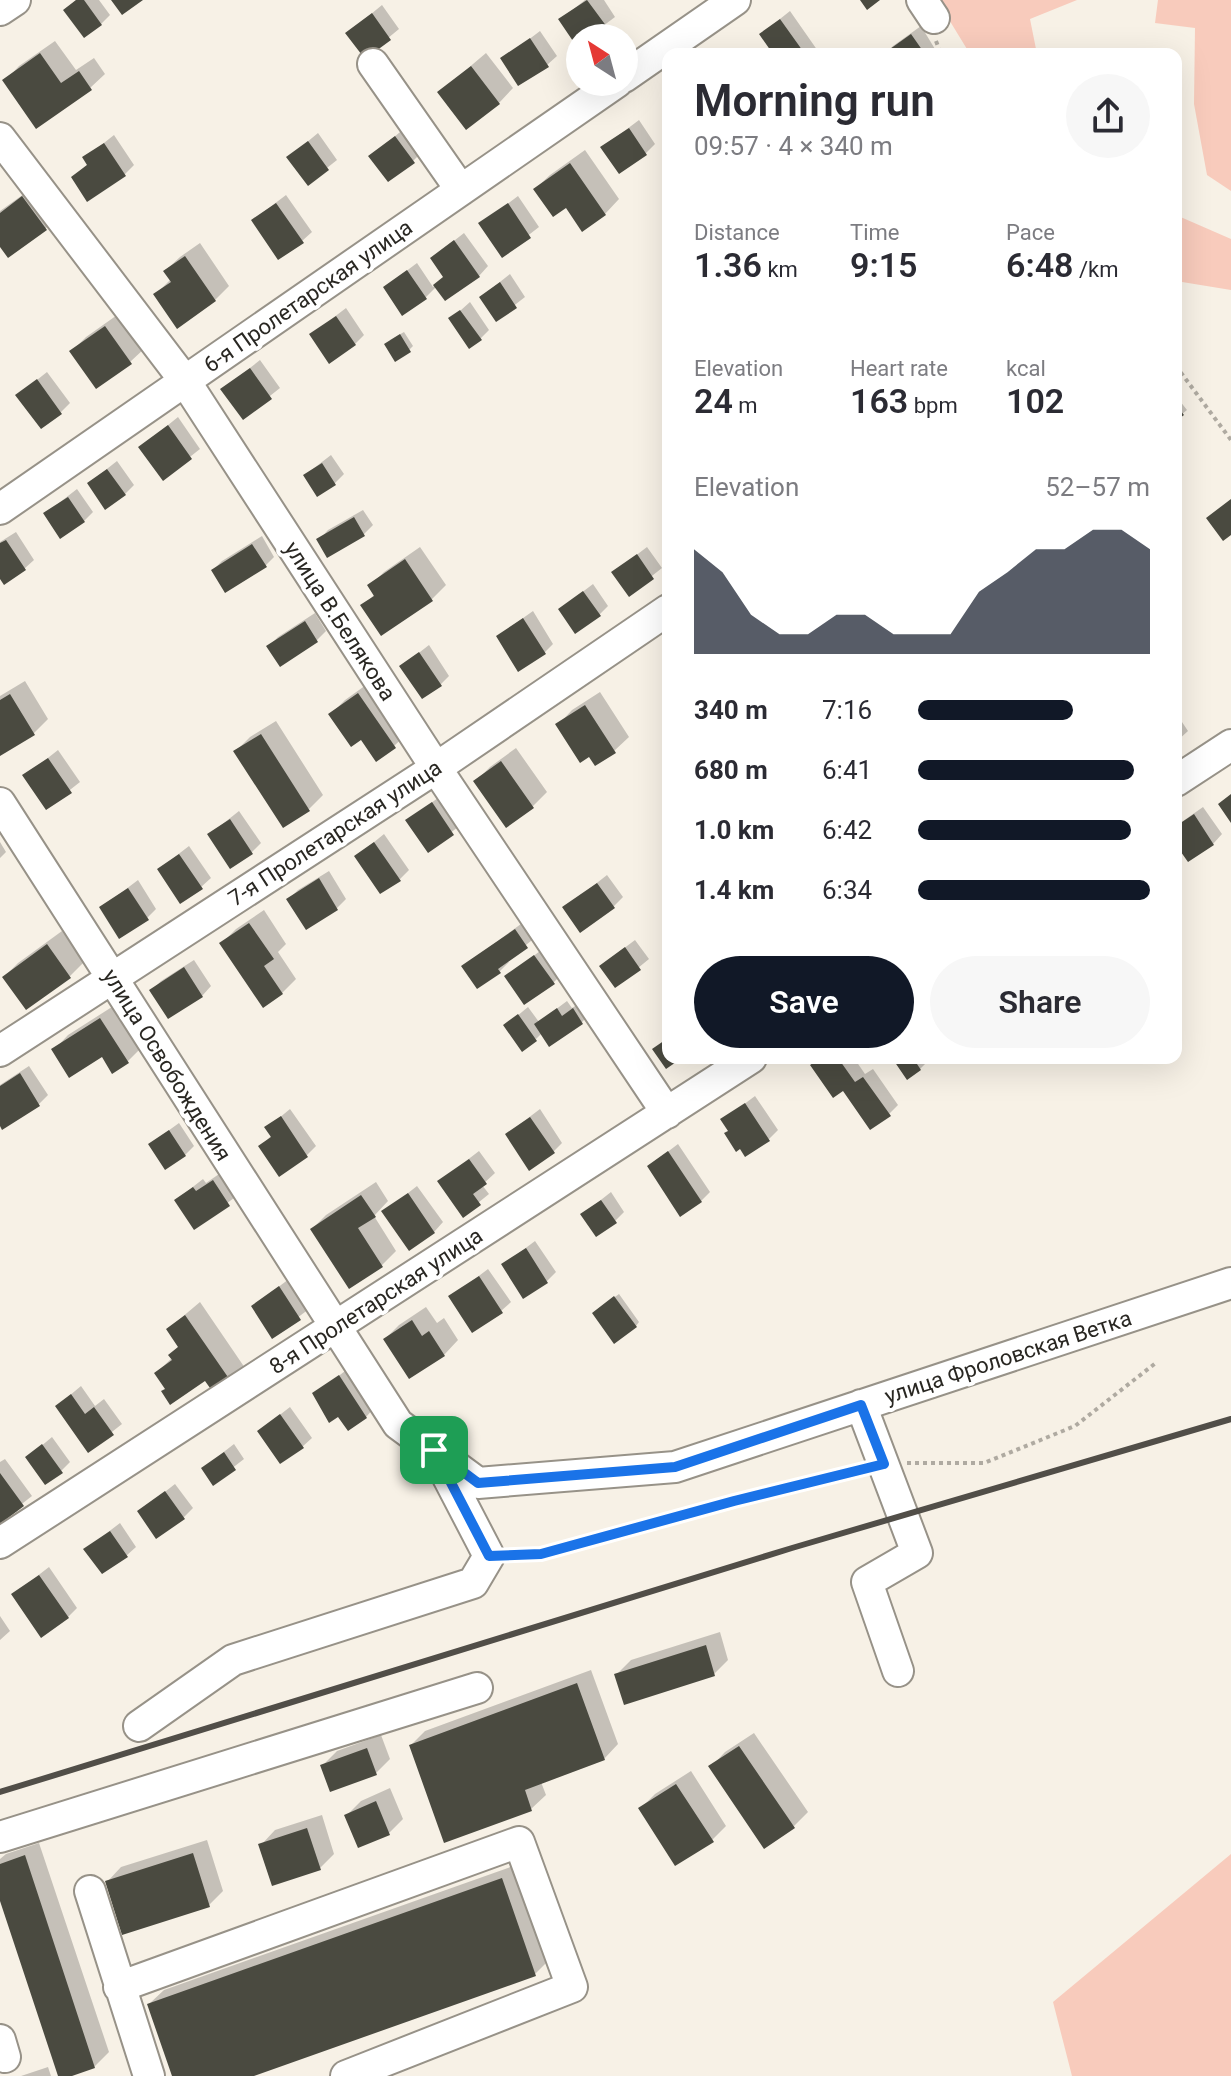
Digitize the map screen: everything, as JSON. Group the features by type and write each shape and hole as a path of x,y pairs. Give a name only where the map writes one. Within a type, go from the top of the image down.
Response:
{"street":[{"path":"0,10 15,0"},
{"path":"666,48 735,0"},
{"path":"638,67 662,51"},
{"path":"373,64 461,190"},
{"name":"6-я Пролетарская улица","path":"0,509 597,96"},
{"name":"улица В.Белякова","path":"0,138 185,381 436,768 667,1113"},
{"name":"7-я Пролетарская улица","path":"0,1051 436,768 662,614"},
{"path":"1182,777 1231,745"},
{"name":"улица Освобождения","path":"0,803 334,1328"},
{"name":"8-я Пролетарская улица","path":"0,1543 742,1064"},
{"name":"улица Фроловская Ветка","path":"334,1328 398,1424 478,1483 675,1467 1231,1283"},
{"path":"861,1405 917,1553 867,1582 898,1671"},
{"path":"139,1726 233,1660 473,1583 489,1556 434,1450"},
{"path":"0,1837 477,1688"},
{"path":"119,1987 519,1842 572,1987 346,2076"},
{"path":"90,1891 149,2076"}],"path":[{"path":"1182,374 1231,440"},
{"path":"489,1556 541,1554 884,1464 984,1463 1075,1426 1157,1362"}],"shaded area":[{"path":"937,0 1077,0 1030,19 1036,48 966,48"},
{"path":"1158,0 1231,0 1231,191 1207,175 1194,104 1195,28 1155,23"},
{"path":"1182,218 1231,239 1231,290 1182,282"},
{"path":"1231,1854 1231,2076 1072,2076 1053,2002"}],"building":[{"path":"76,0 84,0 102,25 84,38 63,10"},
{"path":"111,0 143,0 122,15"},
{"path":"587,0 605,24 566,24 566,31 558,19"},
{"path":"860,0 880,0 867,10"},
{"path":"372,13 391,40 365,59 345,33"},
{"path":"780,19 801,48 769,48 759,34"},
{"path":"911,34 921,48 891,48"},
{"path":"530,38 549,67 518,86 500,58"},
{"path":"40,53 61,83 79,71 92,90 36,129 2,80"},
{"path":"471,66 500,104 466,130 437,92"},
{"path":"629,128 647,155 619,174 600,147"},
{"path":"395,136 415,163 388,182 368,156"},
{"path":"308,141 329,170 308,186 286,157"},
{"path":"104,143 126,176 87,202 71,177 87,165 82,157"},
{"path":"570,163 606,215 582,232 566,208 553,217 533,189"},
{"path":"22,196 47,230 8,258 0,247 0,213"},
{"path":"276,203 304,243 278,260 251,220"},
{"path":"508,203 531,238 502,258 478,223"},
{"path":"454,240 480,277 445,301 433,285 443,277 430,258"},
{"path":"185,256 216,301 177,329 153,294 171,282 163,271"},
{"path":"407,270 427,299 402,316 383,287"},
{"path":"500,282 517,308 496,322 479,297"},
{"path":"460,310 482,340 469,349 448,318"},
{"path":"336,316 356,345 329,364 309,334"},
{"path":"105,326 132,364 96,389 69,351"},
{"path":"400,334 411,352 395,362 384,344"},
{"path":"250,368 272,399 243,420 220,389"},
{"path":"37,379 62,414 41,429 15,395"},
{"path":"168,425 192,459 163,481 138,447"},
{"path":"322,463 336,485 317,497 303,475"},
{"path":"107,469 126,495 105,510 87,483"},
{"path":"68,497 85,522 60,539 43,513"},
{"path":"1231,499 1231,535 1223,541 1206,518"},
{"path":"354,517 365,536 327,558 316,539"},
{"path":"6,540 26,570 4,585 0,579 0,543"},
{"path":"252,544 267,567 225,593 211,570"},
{"path":"637,554 654,579 629,597 611,572"},
{"path":"405,559 433,601 381,636 360,605 374,596 367,585"},
{"path":"583,591 601,616 575,634 558,609"},
{"path":"523,618 546,654 518,672 496,636"},
{"path":"305,621 318,642 280,667 266,646"},
{"path":"419,652 442,686 422,699 399,666"},
{"path":"358,693 396,748 376,762 361,740 351,747 328,714"},
{"path":"10,694 35,735 0,756 0,700"},
{"path":"585,705 616,753 595,766 589,757 580,763 555,724"},
{"path":"261,734 310,811 283,828 233,751"},
{"path":"48,758 72,793 46,810 22,775"},
{"path":"501,761 534,808 506,828 473,781"},
{"path":"1231,794 1231,823 1218,804"},
{"path":"432,802 454,835 428,853 405,820"},
{"path":"1194,814 1214,845 1188,862 1182,854 1182,822"},
{"path":"230,819 253,854 230,869 207,834"},
{"path":"374,842 401,881 380,894 354,856"},
{"path":"179,854 203,889 180,904 157,869"},
{"path":"319,878 338,910 306,930 286,899"},
{"path":"597,883 615,908 580,933 562,907"},
{"path":"128,888 149,920 119,939 99,907"},
{"path":"249,923 274,959 264,966 283,994 263,1008 219,943"},
{"path":"515,929 528,948 498,969 501,973 477,989 461,966"},
{"path":"47,944 71,978 26,1010 2,977"},
{"path":"625,947 641,970 615,988 599,966"},
{"path":"534,955 555,984 524,1005 504,976"},
{"path":"184,967 203,997 168,1019 149,990"},
{"path":"557,1008 562,1016 573,1008 583,1024 549,1047 534,1024"},
{"path":"518,1014 537,1041 522,1052 503,1025"},
{"path":"100,1018 129,1063 112,1074 102,1057 69,1078 51,1049"},
{"path":"662,1042 662,1063 652,1049"},
{"path":"842,1064 855,1082 863,1077 891,1116 870,1130 843,1091 833,1098 810,1065"},
{"path":"896,1064 917,1064 921,1070 907,1080"},
{"path":"20,1073 40,1106 2,1130 0,1086"},
{"path":"745,1103 770,1141 745,1157 740,1149 736,1152 724,1133 728,1131 720,1119"},
{"path":"281,1116 308,1157 279,1177 258,1146 271,1137 264,1127"},
{"path":"530,1117 555,1153 529,1171 505,1134"},
{"path":"169,1130 186,1156 165,1170 148,1144"},
{"path":"668,1151 702,1202 680,1217 647,1166"},
{"path":"469,1159 487,1184 473,1194 481,1205 463,1218 437,1181"},
{"path":"213,1180 230,1206 194,1230 174,1200 193,1187 196,1191"},
{"path":"408,1193 435,1233 409,1251 381,1211"},
{"path":"361,1195 376,1217 358,1228 383,1267 349,1289 310,1229"},
{"path":"601,1200 617,1223 596,1237 580,1214"},
{"path":"526,1248 548,1283 523,1299 501,1264"},
{"path":"479,1276 503,1313 472,1333 448,1296"},
{"path":"279,1286 301,1320 272,1339 251,1306"},
{"path":"614,1296 637,1327 614,1344 592,1313"},
{"path":"185,1315 232,1383 215,1395 205,1381 170,1405 161,1391 165,1389 154,1373 172,1360 168,1355 178,1347 166,1329"},
{"path":"412,1320 422,1336 429,1331 445,1356 409,1379 383,1339"},
{"path":"339,1375 367,1418 348,1431 338,1417 329,1423 312,1393"},
{"path":"71,1394 85,1414 94,1407 114,1435 88,1453 55,1406"},
{"path":"280,1414 304,1448 280,1464 257,1431"},
{"path":"42,1444 63,1473 45,1485 25,1457"},
{"path":"224,1452 236,1470 213,1486 201,1468"},
{"path":"0,1473 24,1506 0,1524"},
{"path":"165,1491 185,1519 156,1539 137,1511"},
{"path":"110,1531 128,1557 102,1574 83,1549"},
{"path":"39,1575 69,1618 41,1638 11,1594"},
{"path":"706,1645 715,1676 624,1705 614,1674"},
{"path":"577,1683 605,1760 525,1790 532,1811 444,1843 409,1745"},
{"path":"739,1746 795,1828 764,1849 708,1766"},
{"path":"367,1748 377,1775 330,1792 320,1765"},
{"path":"676,1784 714,1842 675,1866 638,1808"},
{"path":"376,1801 390,1835 358,1848 344,1815"},
{"path":"307,1828 321,1870 272,1886 258,1844"},
{"path":"193,1853 210,1907 122,1935 105,1881"},
{"path":"25,1855 95,2068 72,2076 58,2076 0,1901 0,1864"},
{"path":"502,1878 536,1976 254,2076 172,2076 147,2004"}],"railway":[{"path":"0,1792 792,1548 1231,1419"}],"route":[{"path":"861,1405 884,1464 541,1554 489,1556 434,1450 478,1483 675,1467 861,1405"}]}
